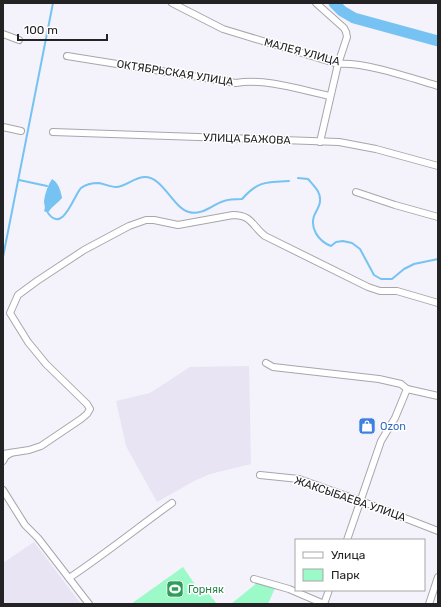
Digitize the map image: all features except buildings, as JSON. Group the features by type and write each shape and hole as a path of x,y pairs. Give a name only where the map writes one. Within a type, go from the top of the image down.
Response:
{"street":[{"name":"МАЛЕЯ УЛИЦА","path":"172,3 223,29 338,64 348,63 380,70 438,86"},
{"path":"316,3 346,32 347,37 338,64 320,142"},
{"path":"3,34 19,40"},
{"name":"ОКТЯБРЬСКАЯ УЛИЦА","path":"67,56 236,83 249,81 269,84 330,96"},
{"path":"3,127 21,131"},
{"name":"УЛИЦА БАЖОВА","path":"53,132 339,142 438,166"},
{"path":"356,192 438,217"},
{"path":"3,454 29,450 41,446 81,419 90,409 87,404 50,368 28,342 10,313 18,295 84,250 129,226 146,220 154,220 178,225 241,215 250,220 258,231 265,236 368,287 380,291 397,291 438,303"},
{"path":"266,363 273,367 379,379 401,384 407,389 438,396"},
{"path":"347,539 381,441 395,418 407,389"},
{"path":"3,460 11,453"},
{"name":"ЖАКСЫБАЕВА УЛИЦА","path":"260,475 299,480 361,501 438,531"},
{"path":"3,490 25,525 38,538 89,604"},
{"path":"69,578 172,503"},
{"path":"429,604 438,577"},
{"path":"254,580 289,589 324,604 329,591"}],"shaded area":[{"path":"249,366 251,464 210,474 194,481 157,502 126,446 116,401 150,393 190,367"},
{"path":"34,542 81,604 3,604 3,563"}],"green space":[{"name":"Горняк","path":"183,567 203,596 208,593 217,604 131,604"},
{"name":"Горняк","path":"257,583 275,588 268,604 231,604"}],"water":[{"path":"52,179 59,187 62,198 48,213 44,211 44,201 47,189"}],"waterway":[{"path":"3,257 53,3"},
{"path":"334,3 342,11 354,18 438,41"},
{"path":"48,213 53,218 58,219 63,216 68,211 78,192 85,186 99,183 112,187 120,187 141,177 151,178 157,182 178,205 183,209 194,213 203,211 226,200 242,199 253,189 268,182 289,181"},
{"path":"298,178 308,179 317,189 320,198 319,207 313,221 316,234 322,241 331,246 336,242 343,241 352,243 360,249 374,275 381,279 392,279 404,269 414,264 438,259"},
{"path":"19,180 47,186"}],"place":[{"name":"Ozon","path":"367,426"},
{"name":"Горняк","path":"175,589"}]}
